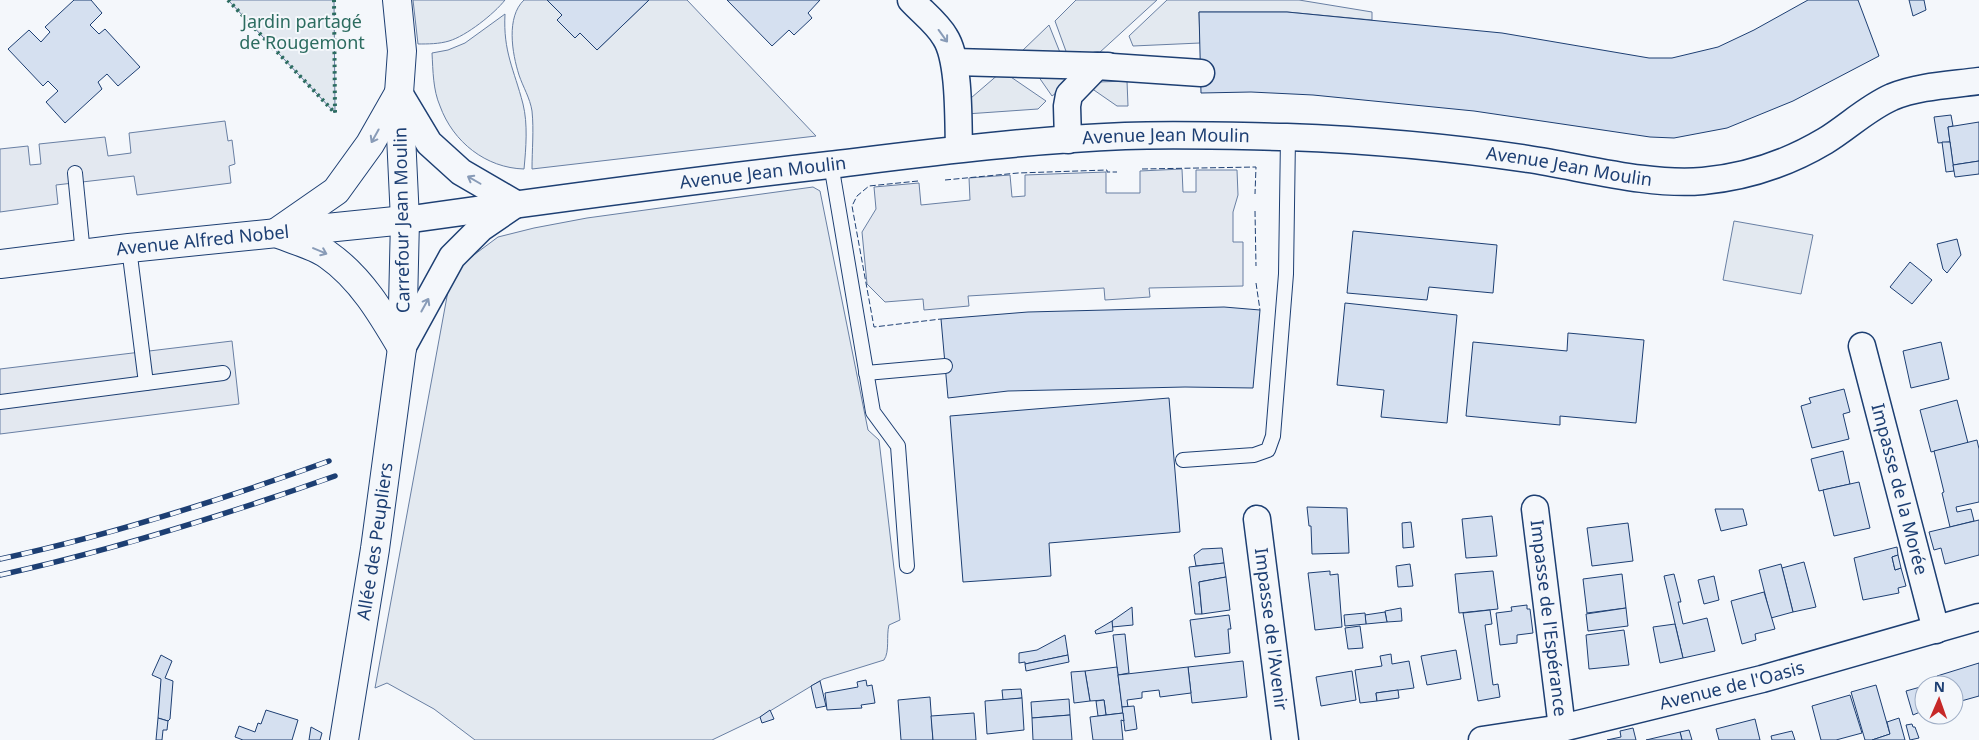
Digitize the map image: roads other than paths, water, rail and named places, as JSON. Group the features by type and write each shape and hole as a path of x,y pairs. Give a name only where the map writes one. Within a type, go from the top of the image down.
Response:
{"street":[{"name":"Carrefour Jean Moulin","path":"397,0 402,51 399,93 405,220 402,348"},
{"path":"910,0 945,36 954,62 959,148"},
{"path":"954,62 1097,66 1200,66"},
{"path":"1068,140 1067,106 1069,95 1097,66"},
{"name":"Avenue Jean Moulin","path":"405,220 683,181 959,148 1126,136 1288,137 1385,143 1524,158 1651,179 1678,182 1701,181 1727,178 1777,164 1826,140 1890,98 1907,92 1979,81"},
{"path":"275,233 336,191 370,144 399,93 429,143 461,172 516,204 481,228 452,257 402,348"},
{"name":"Avenue Alfred Nobel","path":"0,264 129,248 405,220"},
{"path":"275,233 328,254 349,273 377,306 402,348"},
{"name":"Impasse de la Morée","path":"1862,346 1936,630"},
{"name":"Allée des Peupliers","path":"345,737 376,549 402,348"},
{"name":"Impasse de l'Espérance","path":"1535,509 1562,728"},
{"name":"Impasse de l'Avenir","path":"1257,518 1285,740"},
{"name":"Avenue de l'Oasis","path":"1482,740 1562,728 1762,680 1979,617"}],"lane":[{"path":"1183,460 1254,455 1268,450 1273,436 1286,274 1288,137"},
{"path":"831,164 873,412 898,446 907,566"},
{"path":"76,173 83,254"},
{"path":"129,248 146,383"},
{"path":"866,373 945,366"},
{"path":"0,402 223,373"}],"railway":[{"path":"0,559 166,516 329,461"},
{"path":"0,575 169,531 335,476"}],"park label":[{"name":"Jardin partagé de Rougemont","path":"302,32"}]}
